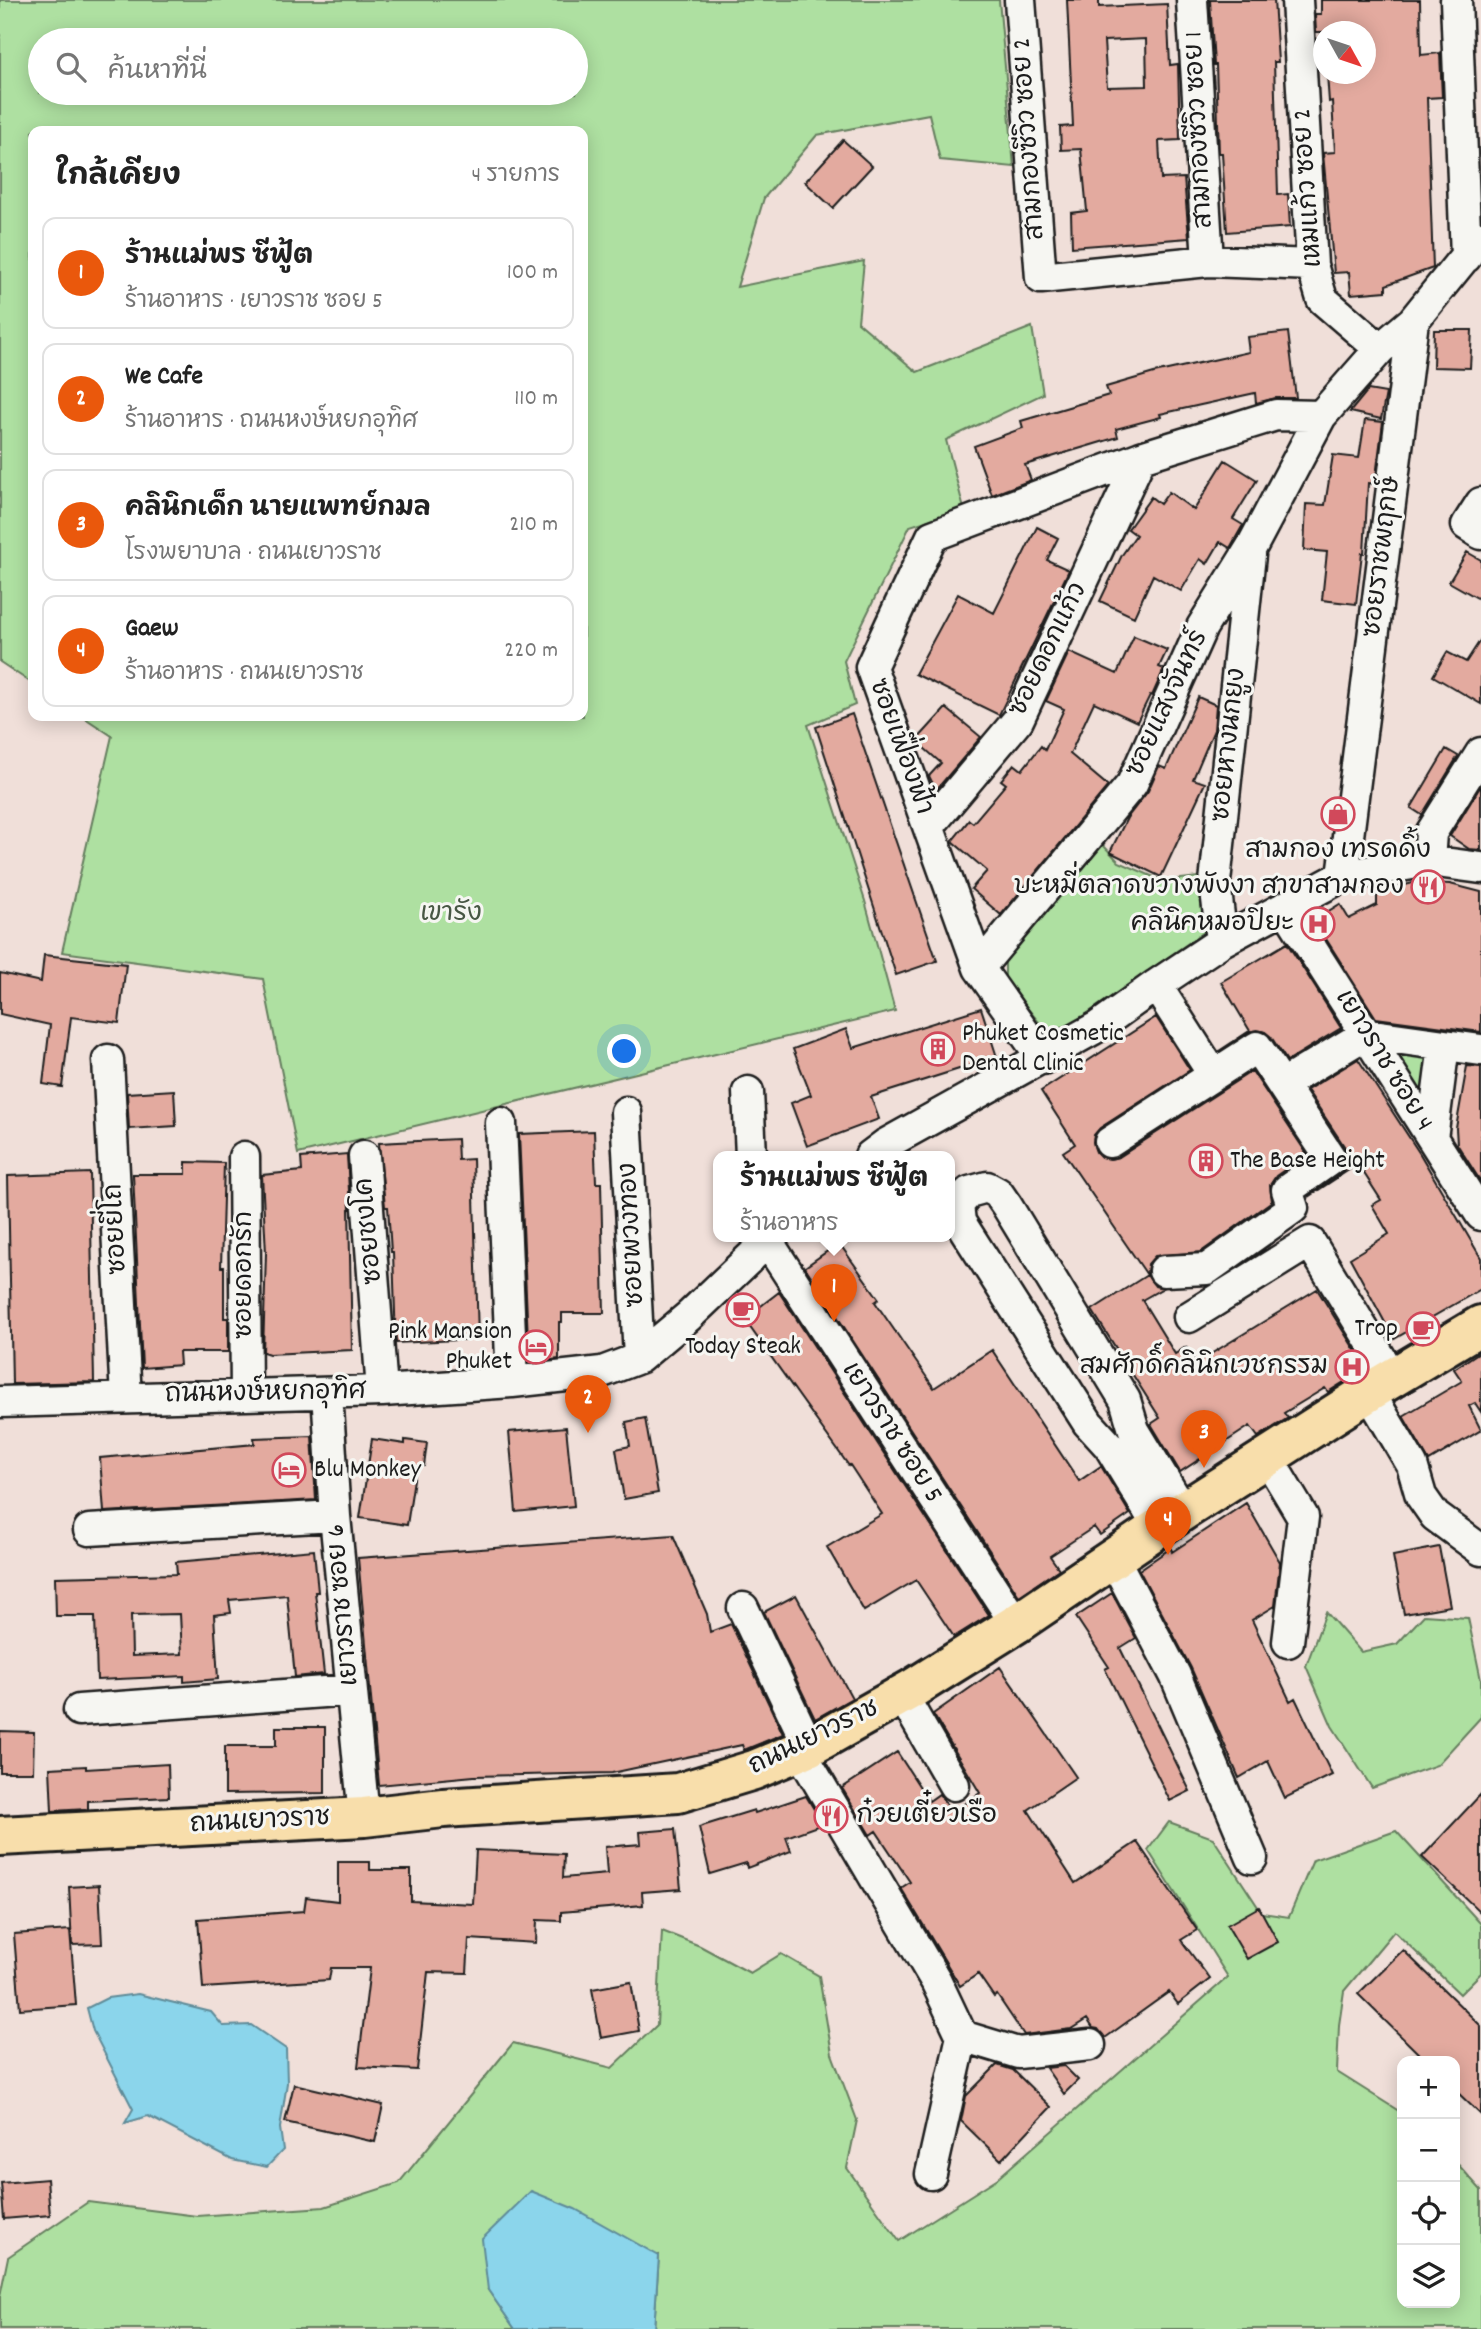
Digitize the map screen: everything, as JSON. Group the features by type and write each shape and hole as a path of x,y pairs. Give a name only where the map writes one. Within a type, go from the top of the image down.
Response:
{"main road":[{"name":"ถนนเยาวราช","path":"3,1829 363,1817 443,1808 678,1793 754,1770 804,1749 902,1695 1267,1457 1481,1325"}],"street":[{"name":"สามกองซีวิว ซอย 2","path":"1020,0 1041,278 1208,261"},
{"name":"สามกองซีวิว ซอย 1","path":"1192,0 1208,261"},
{"name":"เหมแก้ว ซอย 2","path":"1297,0 1312,265 1322,299 1380,349"},
{"path":"1413,321 1473,247 1455,0"},
{"path":"1208,261 1312,265"},
{"name":"ซอยแสงจันทร์","path":"979,968 1132,784 1202,627 1251,548 1321,416 1380,349 1413,321"},
{"name":"ซอยราชพฤกษ์","path":"1343,876 1413,321"},
{"name":"ซอยเฟื่องฟ้า","path":"1043,1059 979,968 871,667 932,536 1141,457 1276,415 1321,416"},
{"name":"ซอยดอกแก้ว","path":"929,826 1018,720 1141,457"},
{"path":"1481,503 1467,525 1481,534"},
{"name":"ซอยหางนกยูง","path":"1222,941 1215,882 1251,548"},
{"path":"1429,861 1431,833 1481,753"},
{"path":"877,1151 1099,1026 1222,941 1343,876 1429,861 1481,868"},
{"name":"เยาวราช ซอย 4","path":"1285,907 1481,1216"},
{"path":"1156,985 1213,1074"},
{"path":"1293,1078 1366,1034 1481,1050"},
{"path":"1432,1138 1444,1045"},
{"path":"1110,1142 1257,1047 1331,1159 1287,1191 1293,1208 1207,1269 1164,1270"},
{"name":"ซอยยี่โถ","path":"108,1060 126,1398"},
{"path":"748,1093 751,1151"},
{"name":"ซอยพวงทอง","path":"626,1112 639,1358"},
{"path":"501,1124 512,1382"},
{"name":"ซอยชงโค","path":"363,1156 382,1391"},
{"name":"ซอยดอกรัก","path":"244,1157 246,1394"},
{"path":"987,1187 998,1193 1125,1400 1134,1430 1171,1520 1087,1423 960,1222 958,1205 969,1192 987,1187"},
{"name":"ถนนหงษ์หยกอุทิศ","path":"0,1402 382,1391 512,1382 602,1372 639,1358 689,1316 764,1242"},
{"name":"เยาวราช ซอย 5","path":"771,1242 1016,1623"},
{"path":"1189,1317 1310,1242 1381,1385 1421,1496 1435,1516 1481,1550"},
{"path":"1060,1377 1097,1356"},
{"name":"เยาวราช ซอย 6","path":"327,1393 335,1516 363,1817"},
{"path":"1267,1457 1303,1517 1288,1642"},
{"path":"89,1530 335,1516"},
{"path":"1114,1559 1175,1675 1252,1858"},
{"path":"743,1608 804,1749 936,1981 962,2036 931,2174"},
{"path":"79,1710 351,1690"},
{"path":"902,1695 954,1784"},
{"path":"962,2036 1018,2053 1090,2045"}],"green space":[{"name":"เขารัง","path":"0,0 999,0 1014,167 940,160 929,114 817,135 764,198 737,287 864,261 858,322 917,372 1032,327 1043,394 946,440 964,509 910,526 844,661 855,705 808,725 865,901 895,1011 298,1154 263,979 62,952 112,736 90,721 588,721 588,126 28,126 28,681 0,662"},
{"path":"1102,844 1119,862 1163,881 1207,876 1210,928 1052,1038 1005,981 1005,958"},
{"path":"1379,1042 1437,1053 1429,1106"},
{"path":"1326,1612 1361,1652 1397,1644 1424,1615 1468,1618 1481,1680 1481,1717 1437,1765 1372,1788 1332,1726 1306,1666"},
{"path":"1169,1822 1213,1838 1262,1913 1289,1917 1313,1860 1396,1831 1481,1924 1481,1973 1460,1994 1394,1931 1344,1991 1337,2072 1397,2110 1397,2308 1460,2308 1460,2167 1481,2190 1481,2329 654,2329 659,2255 488,2290 515,2329 0,2329 0,2296 8,2257 88,2202 197,2216 324,2207 399,2183 513,2043 612,2068 657,2025 662,1931 700,1946 750,1973 781,1954 819,1976 832,2054 857,2120 847,2168 899,2241 998,2178 1228,1977 1148,1850"}],"water":[{"path":"138,1994 211,2012 223,2026 251,2025 286,2049 287,2083 280,2128 283,2150 267,2167 232,2160 148,2116 125,2123 133,2109 93,2031 87,2008 107,1998"},
{"path":"531,2191 575,2209 659,2256 654,2329 515,2329 488,2290 482,2239"}],"building":[{"path":"1067,0 1099,0 1099,7 1167,4 1170,65 1178,64 1180,140 1159,141 1161,179 1184,178 1189,238 1072,247 1071,213 1087,211 1081,149 1061,150 1060,127 1073,126","holes":["1146,39 1147,86 1107,87 1104,41"]},
{"path":"1210,0 1274,0 1278,62 1274,62 1278,195 1288,194 1290,227 1227,232 1222,153 1219,153 1216,65"},
{"path":"1321,0 1420,0 1421,55 1440,53 1442,97 1427,98 1433,268 1386,285 1386,291 1351,294 1349,272 1334,273 1323,153 1335,152 1332,101 1329,102 1328,84 1376,84 1376,21 1315,21 1315,14 1321,14"},
{"path":"843,140 872,166 833,208 805,182"},
{"path":"1434,330 1472,330 1470,368 1433,367"},
{"path":"1288,332 1296,398 1276,398 1256,403 1255,393 1160,414 1161,417 1116,429 1118,437 1025,465 1031,480 992,495 974,446 1023,428 1021,421 1109,395 1106,387 1154,373 1249,352 1247,337"},
{"path":"1368,390 1386,393 1381,419 1350,412"},
{"path":"1365,420 1383,422 1375,484 1368,483 1364,553 1356,604 1322,600 1327,552 1304,550 1306,504 1325,505 1333,455 1359,458"},
{"path":"1225,460 1257,480 1233,519 1243,525 1230,548 1220,542 1207,564 1200,559 1181,591 1153,575 1134,617 1100,601 1122,555 1136,535 1128,529 1151,497 1160,504 1169,492 1194,510"},
{"path":"1037,527 1058,538 1047,560 1069,570 999,715 915,674 958,594 994,613"},
{"path":"1467,552 1481,560 1481,600 1449,582"},
{"path":"1134,636 1167,650 1159,667 1164,669 1152,696 1150,695 1137,722 1094,702 1070,754 1108,786 1001,915 971,889 987,871 952,841 969,820 973,823 1006,784 1001,780 1014,764 1022,770 1041,746 1045,750 1064,709 1046,701 1069,652 1117,674"},
{"path":"1481,639 1481,704 1433,676 1447,652 1466,662"},
{"path":"1198,697 1216,705 1214,730 1193,779 1205,783 1161,877 1110,852 1127,818 1148,791 1159,766 1166,769"},
{"path":"946,708 981,737 936,790 929,776 941,763 916,741"},
{"path":"852,714 937,961 896,975 816,727"},
{"path":"1446,749 1458,756 1422,815 1411,808"},
{"path":"1480,787 1481,850 1469,849 1450,836"},
{"path":"1417,882 1450,884 1481,892 1481,1032 1376,1018 1314,920 1340,904 1349,919 1377,905 1377,892"},
{"path":"1287,943 1341,1028 1287,1061 1265,1032 1249,1032 1221,982"},
{"path":"44,955 126,964 119,1023 71,1017 62,1087 43,1084 50,1025 0,1014 0,973 41,982"},
{"path":"981,1008 997,1057 871,1097 879,1119 807,1146 791,1103 811,1095 793,1049 846,1029 853,1048"},
{"path":"1156,1017 1190,1070 1100,1128 1094,1135 1093,1142 1101,1157 1119,1157 1252,1071 1307,1154 1276,1176 1270,1185 1272,1201 1201,1252 1155,1256 1148,1264 1147,1275 1063,1152 1075,1144 1041,1091"},
{"path":"1358,1059 1420,1154 1481,1258 1481,1289 1394,1339 1350,1258 1389,1234 1372,1205 1381,1200 1358,1164 1308,1197 1342,1173 1348,1158 1346,1149 1307,1090"},
{"path":"1467,1066 1481,1067 1481,1182 1457,1144 1456,1128"},
{"path":"174,1090 176,1126 129,1129 127,1093"},
{"path":"594,1131 596,1183 601,1183 604,1313 562,1313 562,1322 559,1322 559,1359 529,1363 519,1134"},
{"path":"457,1139 458,1160 473,1159 478,1339 396,1343 393,1252 388,1207 385,1207 379,1143"},
{"path":"347,1154 352,1350 269,1354 263,1352 266,1253 262,1175 302,1171 301,1158"},
{"path":"186,1162 224,1163 221,1267 224,1267 224,1318 228,1318 228,1352 179,1352 180,1365 142,1368 133,1174 186,1174"},
{"path":"90,1173 94,1382 12,1384 8,1176"},
{"path":"839,1243 879,1299 875,1302 934,1388 992,1350 1079,1481 1101,1466 1130,1514 1100,1535 1094,1527 1050,1556 1059,1569 1019,1596 805,1267"},
{"path":"1147,1275 1155,1286 1163,1288 1142,1300 1175,1354 1186,1347 1196,1363 1317,1289 1363,1363 1352,1370 1355,1375 1328,1392 1325,1388 1284,1413 1288,1418 1258,1437 1250,1426 1180,1472 1151,1424 1160,1418 1092,1310"},
{"path":"779,1292 989,1615 954,1637 916,1580 864,1611 827,1547 882,1514 850,1465 744,1319"},
{"path":"1481,1351 1481,1412 1475,1403 1469,1406 1481,1430 1429,1461 1403,1416 1462,1381 1454,1369"},
{"path":"645,1418 658,1493 624,1499 616,1449 630,1446 626,1422"},
{"path":"566,1427 574,1506 516,1512 509,1432"},
{"path":"312,1436 316,1500 104,1512 100,1458 255,1444 254,1438"},
{"path":"372,1439 405,1444 405,1440 427,1443 424,1466 416,1466 407,1525 360,1518"},
{"path":"1246,1503 1280,1562 1275,1606 1252,1620 1290,1701 1295,1698 1332,1775 1285,1798 1268,1761 1239,1778 1191,1668 1139,1570 1171,1548 1172,1552"},
{"path":"673,1535 707,1614 710,1632 731,1624 783,1734 744,1750 742,1745 612,1773 474,1776 379,1785 358,1558"},
{"path":"1439,1547 1450,1606 1404,1614 1393,1556"},
{"path":"314,1550 318,1592 315,1592 324,1674 295,1677 287,1595 229,1600 231,1613 214,1615 218,1679 184,1682 184,1676 97,1680 95,1616 56,1616 55,1577 177,1574 176,1562","holes":["180,1614 182,1654 132,1656 131,1615"]},
{"path":"1112,1593 1136,1638 1120,1648 1190,1791 1170,1801 1105,1669 1109,1667 1076,1617"},
{"path":"796,1595 852,1698 815,1719 764,1612"},
{"path":"1000,1667 1076,1777 1028,1810 1075,1883 1137,1842 1197,1930 1181,1940 1210,1979 1178,2004 1169,1992 1105,2038 1087,2019 1071,2029 1024,2035 997,1995 994,1997 978,1974 960,1986 901,1888 910,1882 876,1831 870,1835 842,1788 897,1752 929,1801 939,1794 952,1812 980,1793 933,1714"},
{"path":"276,1727 325,1727 325,1793 225,1794 225,1746 276,1746"},
{"path":"0,1731 34,1732 33,1772 0,1772"},
{"path":"168,1764 169,1797 88,1801 88,1809 52,1811 50,1768 86,1766 86,1769"},
{"path":"1481,1794 1481,1913 1422,1857"},
{"path":"806,1796 823,1824 786,1837 791,1851 747,1868 746,1863 710,1874 699,1827 754,1810 755,1813"},
{"path":"675,1829 681,1889 642,1892 643,1905 561,1912 561,1921 537,1920 536,1943 469,1939 467,1973 428,1972 417,2070 358,2067 370,1968 331,1968 329,1980 203,1988 198,1919 304,1911 306,1897 338,1901 338,1862 370,1862 370,1870 411,1870 411,1901 473,1904 476,1850 564,1854 563,1878 607,1874 605,1847 641,1844 640,1832"},
{"path":"99,1885 102,1944 72,1945 69,1887"},
{"path":"1259,1907 1278,1942 1247,1959 1227,1925"},
{"path":"70,1930 76,2005 20,2009 14,1934"},
{"path":"1403,1950 1481,2026 1481,2115 1460,2095 1460,2056 1421,2056 1358,1994"},
{"path":"631,1982 639,2031 601,2038 592,1989"},
{"path":"997,2065 1013,2070 1051,2107 1001,2160 961,2121 966,2096"},
{"path":"1064,2066 1078,2080 1064,2094 1046,2068"},
{"path":"294,2084 383,2105 375,2142 285,2122"},
{"path":"47,2179 50,2215 4,2219 1,2183"}],"place":[{"name":"สามกอง เทรดดิ้ง","path":"1338,814"},
{"name":"บะหมี่ตลาดขวางพังงา สาขาสามกอง","path":"1428,887"},
{"name":"คลินิคหมอปิยะ","path":"1318,924"},
{"name":"Phuket Cosmetic Dental Clinic","path":"938,1049"},
{"name":"The Base Height","path":"1206,1161"},
{"name":"Today Steak","path":"743,1310"},
{"name":"ร้านแม่พร ซีฟู้ต","path":"834,1322"},
{"name":"Trop","path":"1423,1329"},
{"name":"Pink Mansion Phuket","path":"536,1347"},
{"name":"สมศักดิ์คลินิกเวชกรรม","path":"1352,1367"},
{"name":"We Cafe","path":"588,1433"},
{"name":"คลินิกเด็ก นายแพทย์กมล","path":"1204,1468"},
{"name":"Blu Monkey","path":"289,1470"},
{"name":"Gaew","path":"1168,1555"},
{"name":"ก๋วยเตี๋ยวเรือ","path":"831,1816"}]}
